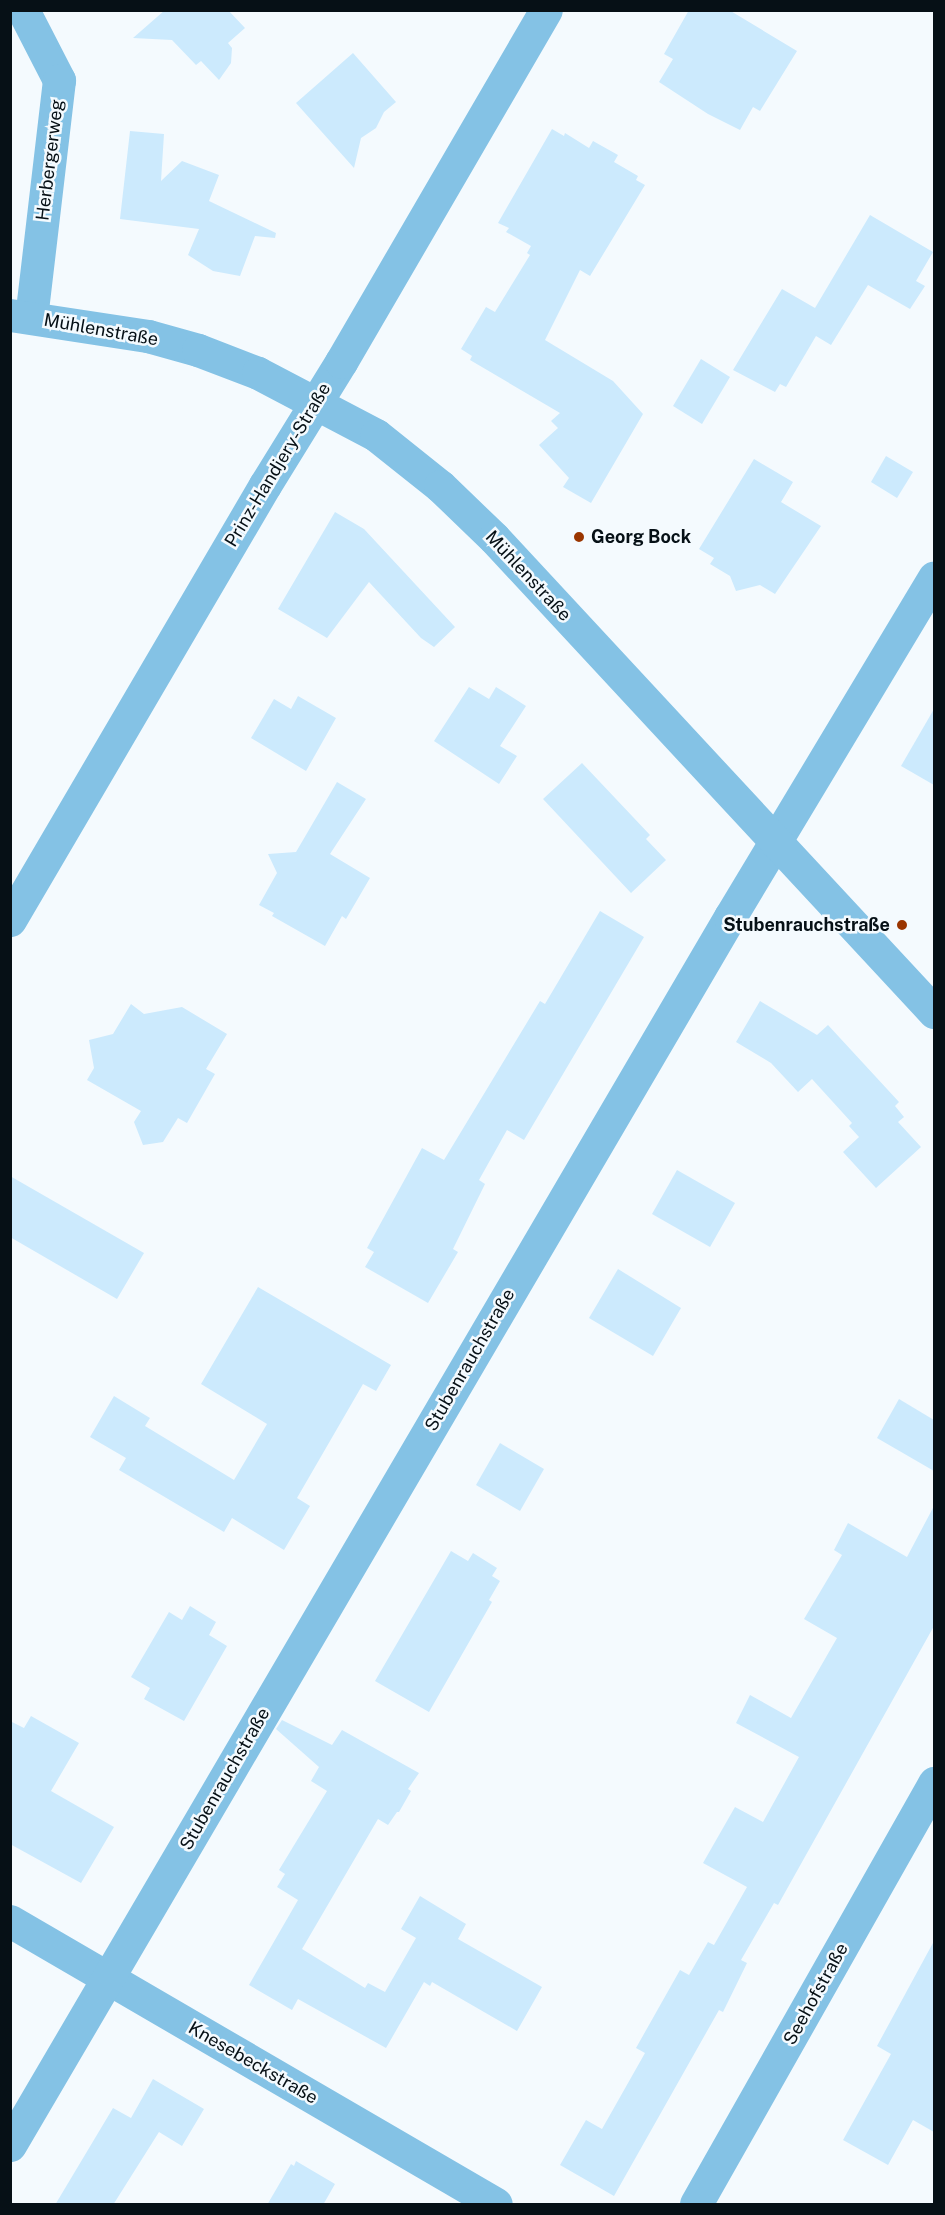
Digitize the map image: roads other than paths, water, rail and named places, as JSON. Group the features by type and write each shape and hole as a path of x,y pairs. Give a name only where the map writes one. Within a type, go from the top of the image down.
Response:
{"street":[{"name":"Herbergerweg","path":"21,316 59,80 23,10"},
{"name":"Prinz-Handjery-Straße","path":"10,920 546,10"},
{"name":"Mühlenstraße","path":"21,316 148,336 198,350 258,373 376,435 440,486 478,523 934,1012"},
{"name":"Stubenrauchstraße","path":"10,2145 775,841 934,578"},
{"name":"Seehofstraße","path":"696,2205 934,1783"},
{"name":"Knesebeckstraße","path":"10,1921 496,2205"}],"place":[{"name":"Georg Bock","path":"579,537"},
{"name":"Stubenrauchstraße","path":"902,925"}]}
